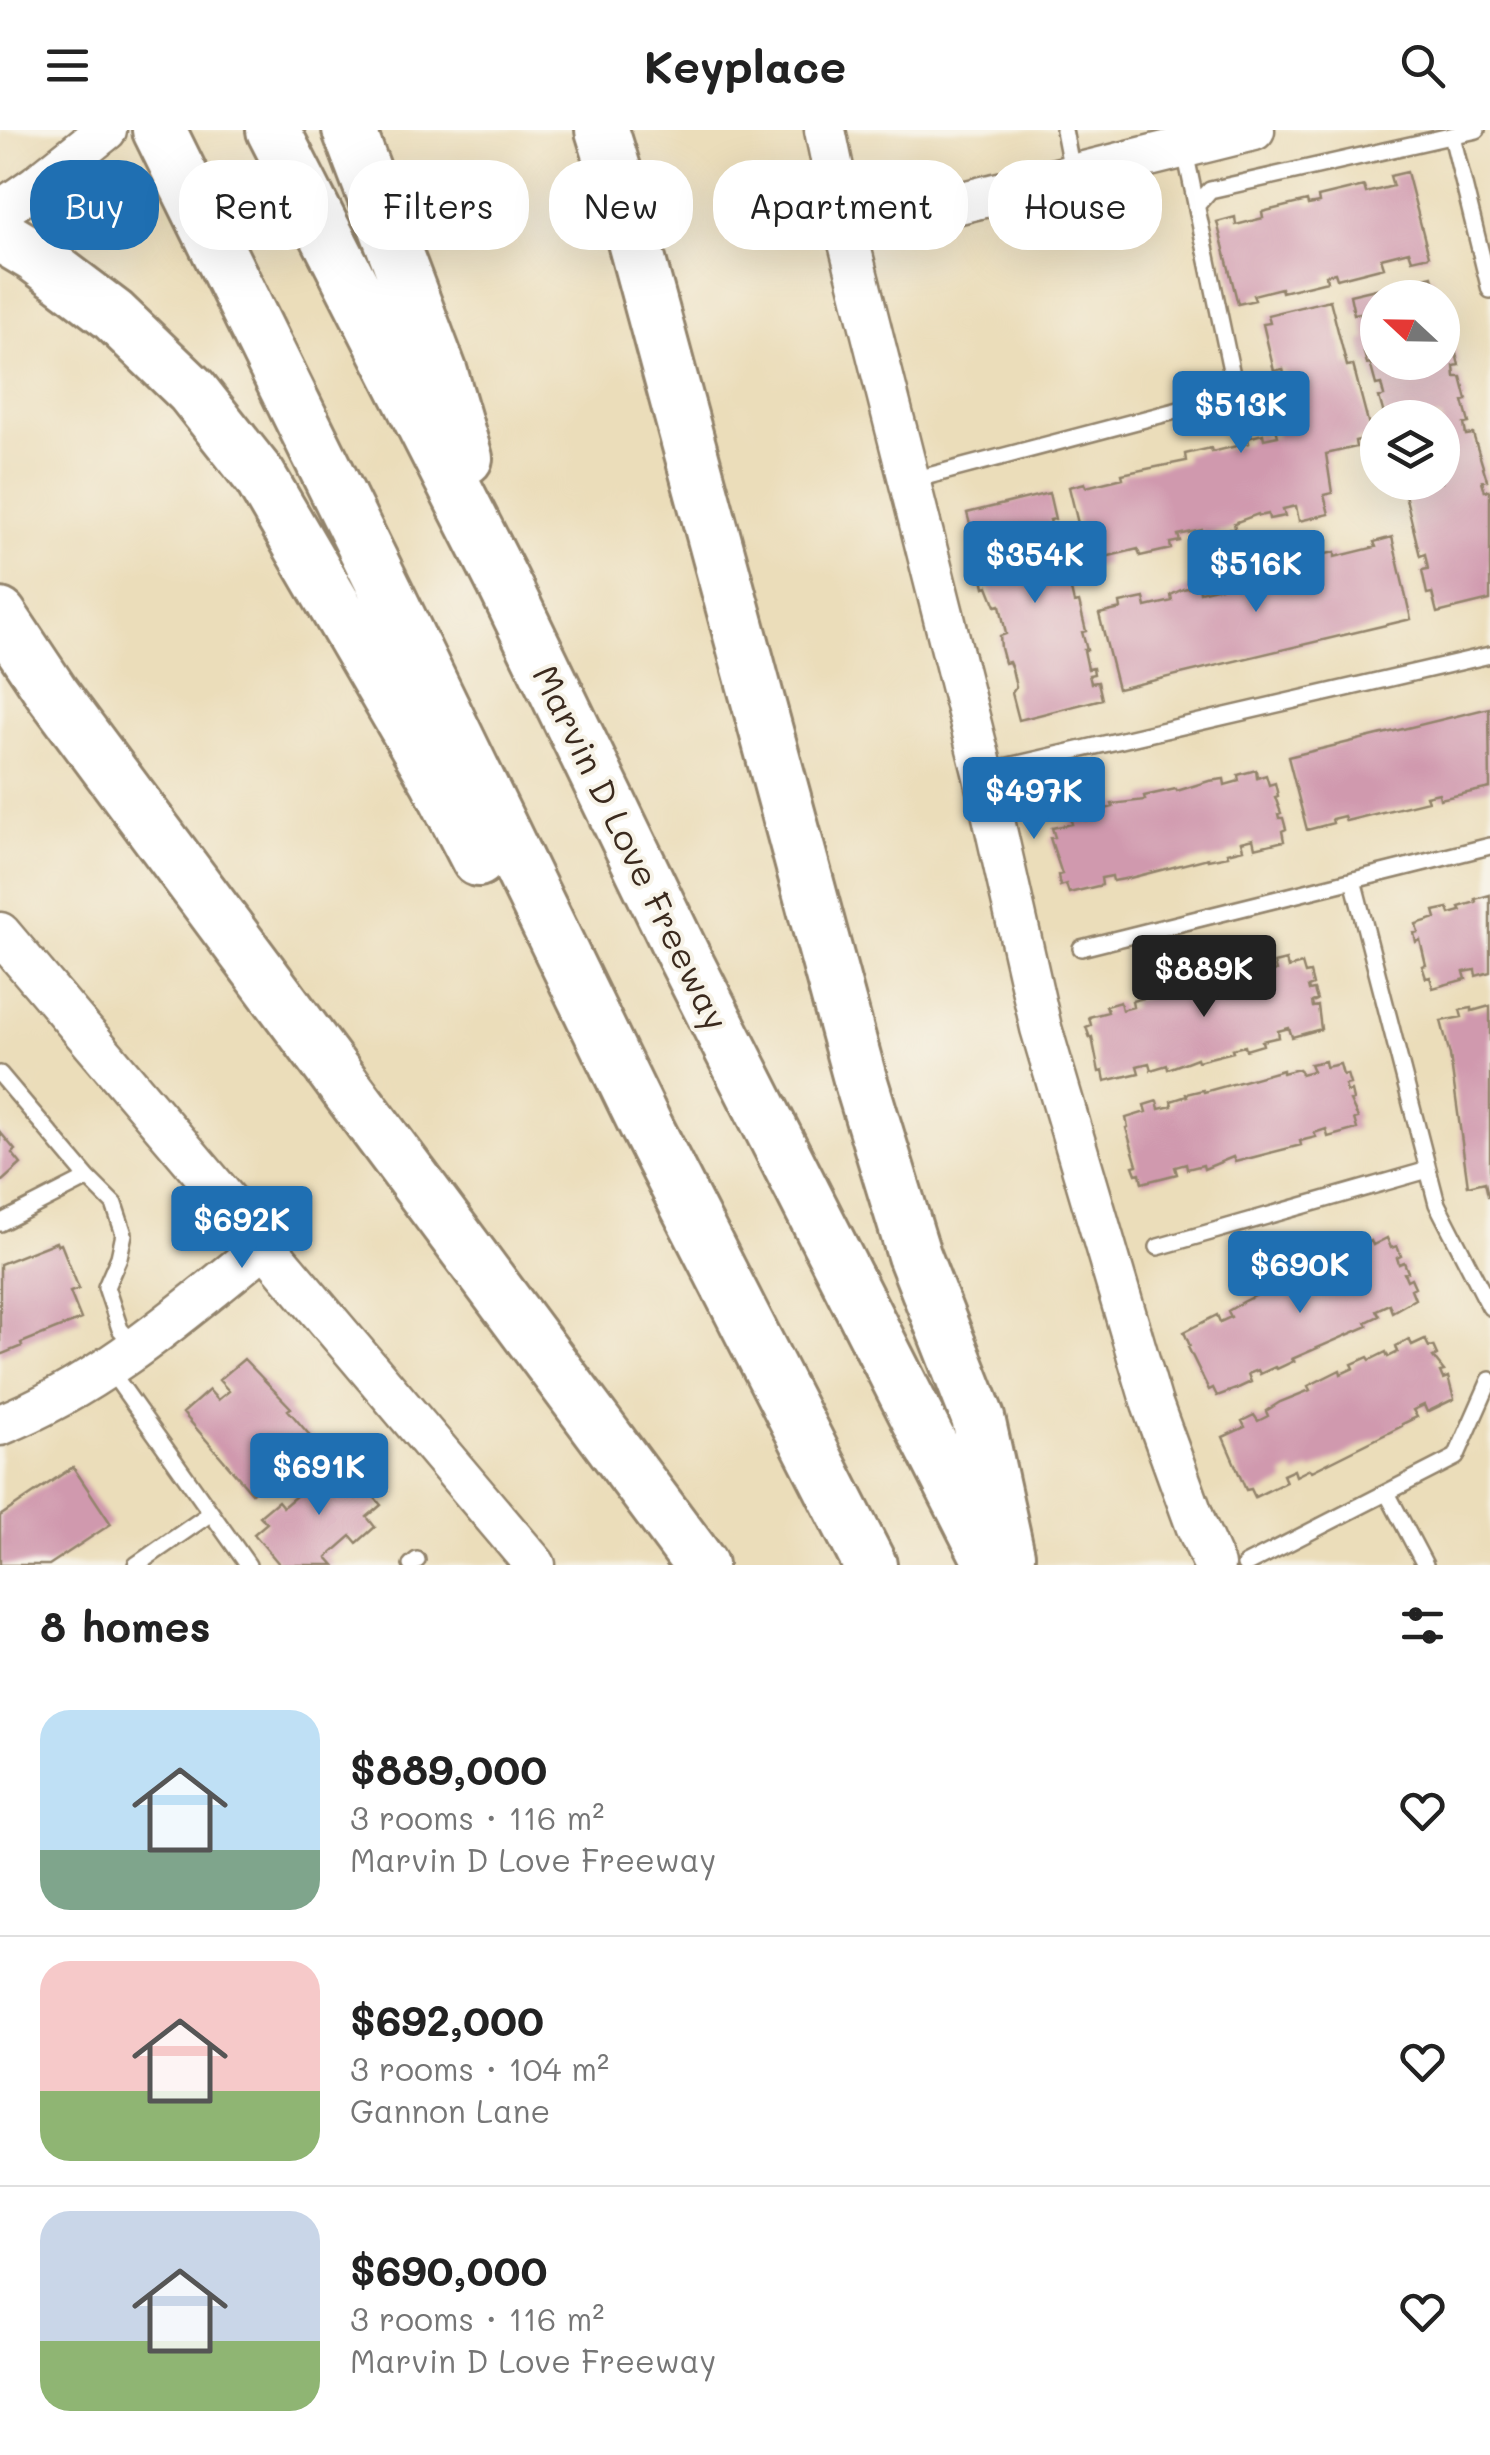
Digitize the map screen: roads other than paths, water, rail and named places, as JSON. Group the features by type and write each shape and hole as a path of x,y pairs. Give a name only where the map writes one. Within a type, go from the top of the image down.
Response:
{"highway":[{"path":"158,130 644,1124 870,1565"},
{"name":"Marvin D Love Freeway","path":"273,130 503,582 692,972 992,1565"},
{"path":"349,130 442,373 503,582"},
{"path":"602,130 860,1079 914,1255 978,1418 1010,1565"},
{"path":"0,235 113,315 192,391 260,477 437,781 524,950 644,1124"},
{"path":"0,615 52,693 701,1565"}],"main road":[{"path":"0,212 106,130"},
{"path":"826,130 832,160"},
{"path":"1132,160 1254,130"},
{"path":"851,250 982,772 1041,1028 1152,1404 1214,1565"},
{"path":"0,933 535,1565"},
{"path":"0,1424 30,1413 123,1358 266,1246"}],"lane":[{"path":"1064,130 1070,160"},
{"path":"1197,205 1210,190 1476,130"},
{"path":"1452,136 1490,290"},
{"path":"909,481 1217,400 1228,387 1231,370 1184,147"},
{"path":"982,772 1490,655"},
{"path":"1081,948 1490,846"},
{"path":"1353,880 1437,1204 1490,1306"},
{"path":"0,1074 114,1204 124,1234 106,1287 120,1328 123,1358 211,1514 248,1565"},
{"path":"1158,1247 1428,1170"},
{"path":"0,1223 88,1178"},
{"path":"1245,1565 1456,1457 1490,1380"},
{"path":"1387,1493 1426,1565"},
{"path":"136,1565 211,1514"}]}
